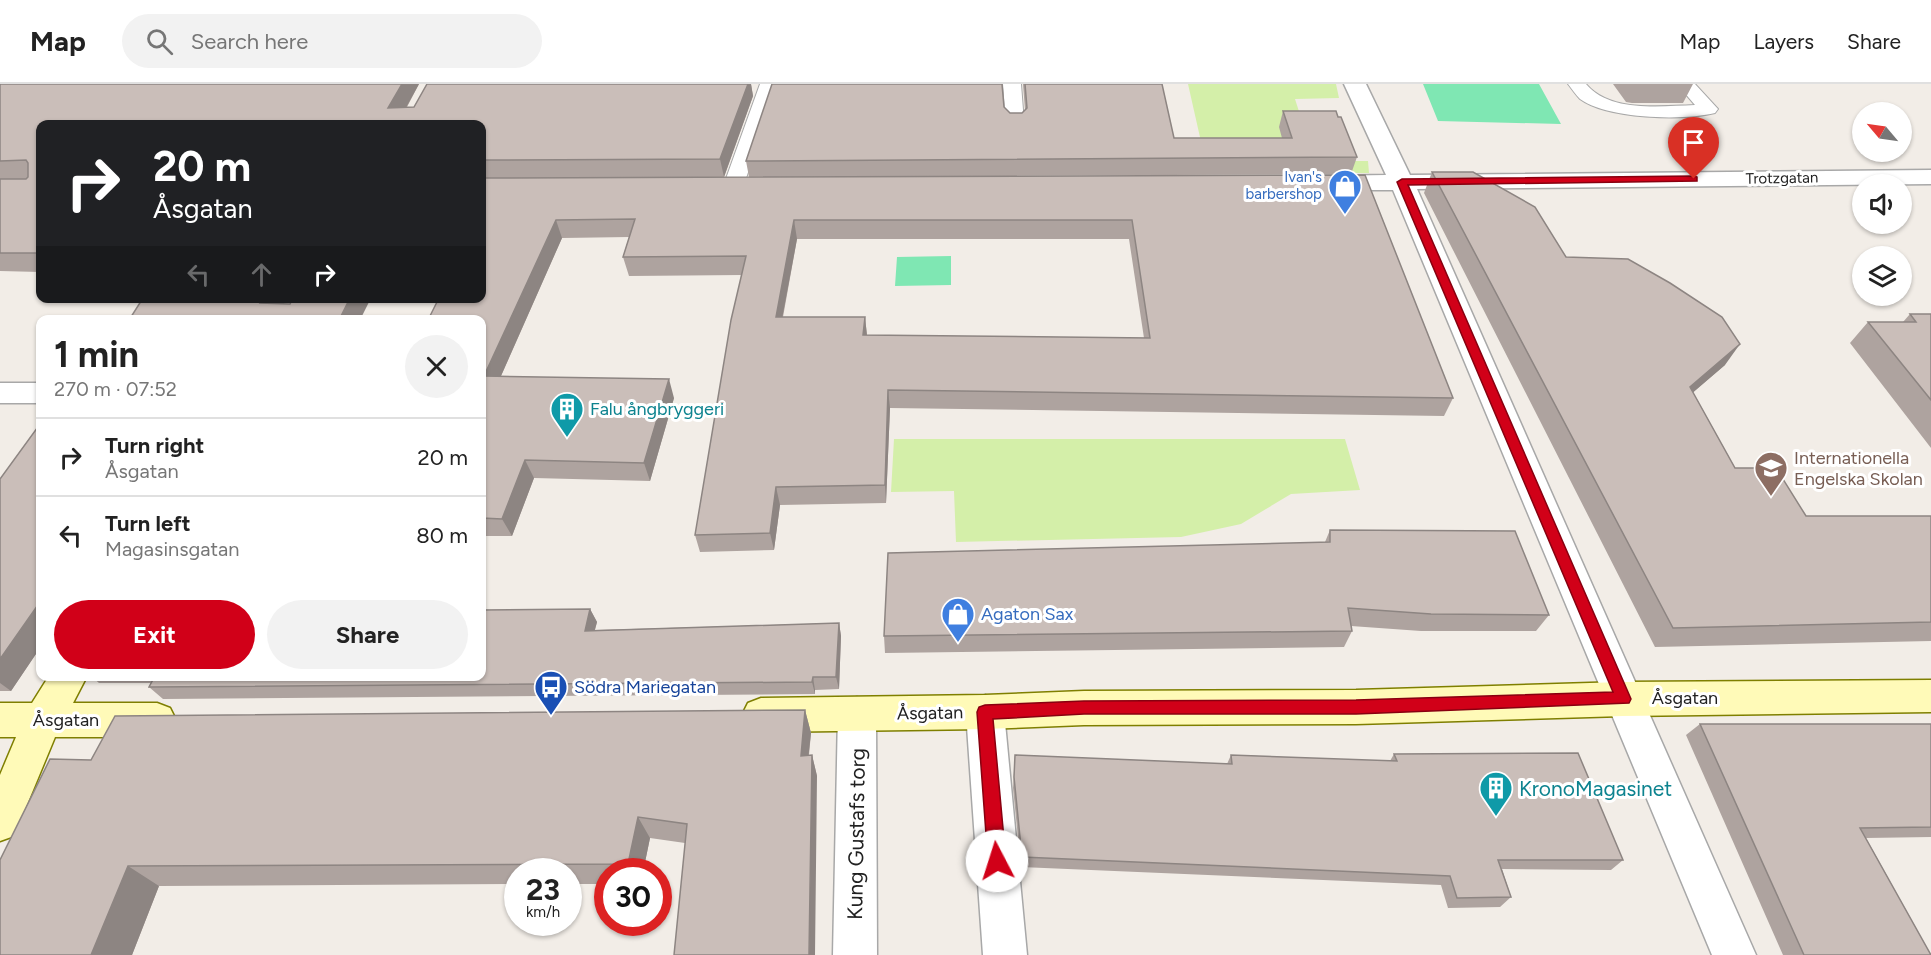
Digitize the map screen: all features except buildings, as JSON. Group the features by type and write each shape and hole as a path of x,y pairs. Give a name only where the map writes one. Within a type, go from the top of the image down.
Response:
{"street":[{"path":"1355,84 1402,182 1734,955"},
{"name":"Trotzgatan","path":"1306,183 1931,177"},
{"path":"0,393 36,393"},
{"path":"0,822 42,721 66,681"},
{"name":"Åsgatan","path":"730,715 985,712 1084,708 1356,707 1623,699 1931,696"},
{"path":"985,712 1005,955"},
{"name":"Kung Gustafs torg","path":"855,955 857,714"},
{"name":"Åsgatan","path":"0,720 194,719"}],"lane":[{"path":"733,187 769,84"},
{"path":"1012,84 1016,123"},
{"path":"1577,84 1581,94 1627,110 1708,109 1686,84"}],"green space":[{"path":"1188,84 1336,84 1339,98 1295,99 1304,127 1290,161 1368,161 1369,173 1251,173 1204,155"},
{"path":"1423,84 1539,84 1561,124 1438,121"},
{"path":"951,256 951,285 895,286 897,257"},
{"path":"894,439 1345,439 1360,490 1291,494 1241,524 1181,537 956,542 954,491 891,492"}],"place":[{"name":"Ivan's barbershop","path":"1345,215"},
{"name":"Falu ångbryggeri","path":"567,438"},
{"name":"Internationella Engelska Skolan","path":"1771,497"},
{"name":"Agaton Sax","path":"958,643"},
{"name":"Södra Mariegatan","path":"551,716"},
{"name":"KronoMagasinet","path":"1496,817"}],"route":[{"path":"997,861 985,712 1084,708 1356,707 1623,699 1402,182 1694,179"}]}
